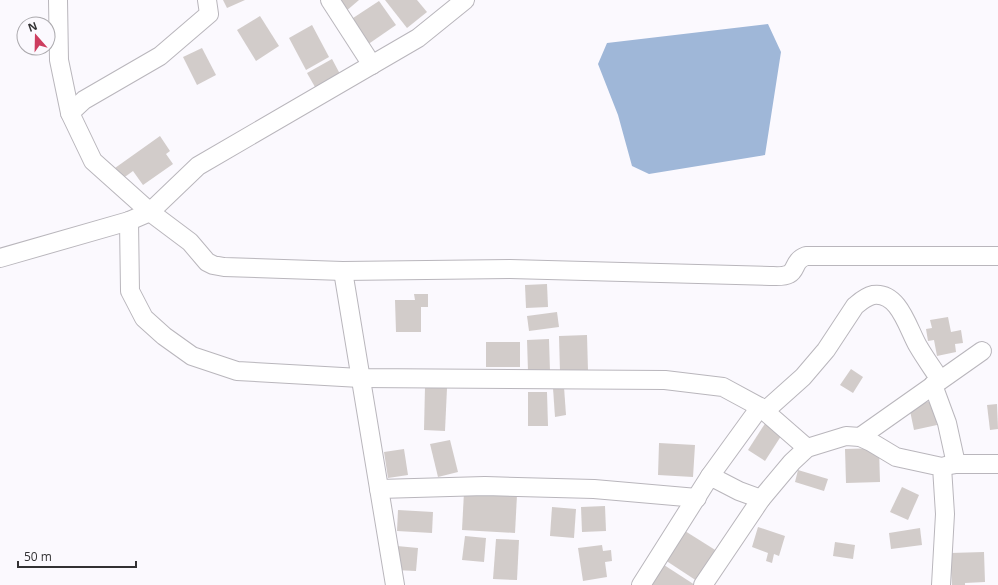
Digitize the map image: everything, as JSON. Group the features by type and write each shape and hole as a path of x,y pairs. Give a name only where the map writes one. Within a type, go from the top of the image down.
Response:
{"street":[{"path":"58,0 59,60 70,113 93,161 150,212 190,242 207,262 213,265 224,267 343,271 510,269 770,276 787,275 794,269 797,262 802,258 813,256 998,256"},
{"path":"70,113 84,100 160,56 209,14 207,0"},
{"path":"330,0 372,65"},
{"path":"0,258 129,220 150,212 198,166 418,38 465,0"},
{"path":"129,220 130,291 144,318 164,336 192,356 237,372 360,378 665,380 723,387 762,409 807,448"},
{"path":"343,271 395,585"},
{"path":"641,585 710,476 762,409 803,377 826,350 855,306 868,296 877,295 887,296 896,304 936,382 947,423 949,465 941,585"},
{"path":"860,437 982,350"},
{"path":"703,585 761,499 792,462 807,448 846,436 860,437 896,457 949,465 998,464"},
{"path":"710,476 739,491 761,499"},
{"path":"379,489 484,486 594,489 697,498"}],"water":[{"path":"768,24 781,52 765,155 649,174 632,166 618,115 598,64 607,43"}],"building":[{"path":"223,0 245,0 227,8"},
{"path":"335,0 359,0 345,12"},
{"path":"385,0 417,0 427,12 407,28"},
{"path":"379,1 396,25 367,45 350,20"},
{"path":"260,16 279,46 256,61 237,30"},
{"path":"312,25 329,57 306,70 289,38"},
{"path":"202,48 216,75 197,85 183,57"},
{"path":"332,59 340,74 315,87 307,73"},
{"path":"160,136 170,151 166,154 173,164 143,185 133,171 122,179 115,168"},
{"path":"547,284 548,307 526,308 525,285"},
{"path":"414,294 428,294 428,307 421,307 421,332 396,332 395,300 415,300"},
{"path":"557,312 559,327 529,331 527,316"},
{"path":"948,317 951,332 961,330 963,343 955,344 956,352 937,356 934,340 928,341 926,329 932,328 930,320"},
{"path":"587,335 588,371 560,372 559,336"},
{"path":"549,339 550,372 528,372 527,340"},
{"path":"486,342 520,342 520,367 486,367"},
{"path":"851,369 863,377 853,393 840,385"},
{"path":"425,387 447,388 445,431 424,430"},
{"path":"564,387 566,415 555,417 553,388"},
{"path":"528,392 547,392 548,426 528,426"},
{"path":"932,401 937,425 914,430 909,406"},
{"path":"997,404 998,429 990,430 987,405"},
{"path":"766,422 783,433 765,461 748,450"},
{"path":"450,440 458,472 438,477 430,444"},
{"path":"659,443 695,445 693,477 658,475"},
{"path":"879,448 880,482 846,483 845,449"},
{"path":"404,449 408,475 388,478 384,452"},
{"path":"798,470 828,479 824,491 795,482"},
{"path":"902,487 919,495 908,520 890,512"},
{"path":"464,492 517,495 515,533 462,530"},
{"path":"605,506 606,531 582,532 581,507"},
{"path":"552,507 576,509 574,538 550,536"},
{"path":"398,510 433,512 432,533 397,531"},
{"path":"758,527 785,536 779,556 774,554 772,563 766,561 768,553 752,547"},
{"path":"920,528 922,545 891,549 889,533"},
{"path":"685,531 720,553 700,583 665,560"},
{"path":"465,536 486,538 484,562 462,560"},
{"path":"496,539 519,540 517,580 493,579"},
{"path":"835,542 855,545 853,559 833,556"},
{"path":"602,545 603,551 611,550 612,561 605,562 607,577 583,581 578,548"},
{"path":"397,546 418,548 416,571 395,570"},
{"path":"984,552 985,582 952,585 950,553"},
{"path":"664,565 695,585 650,585"}]}
